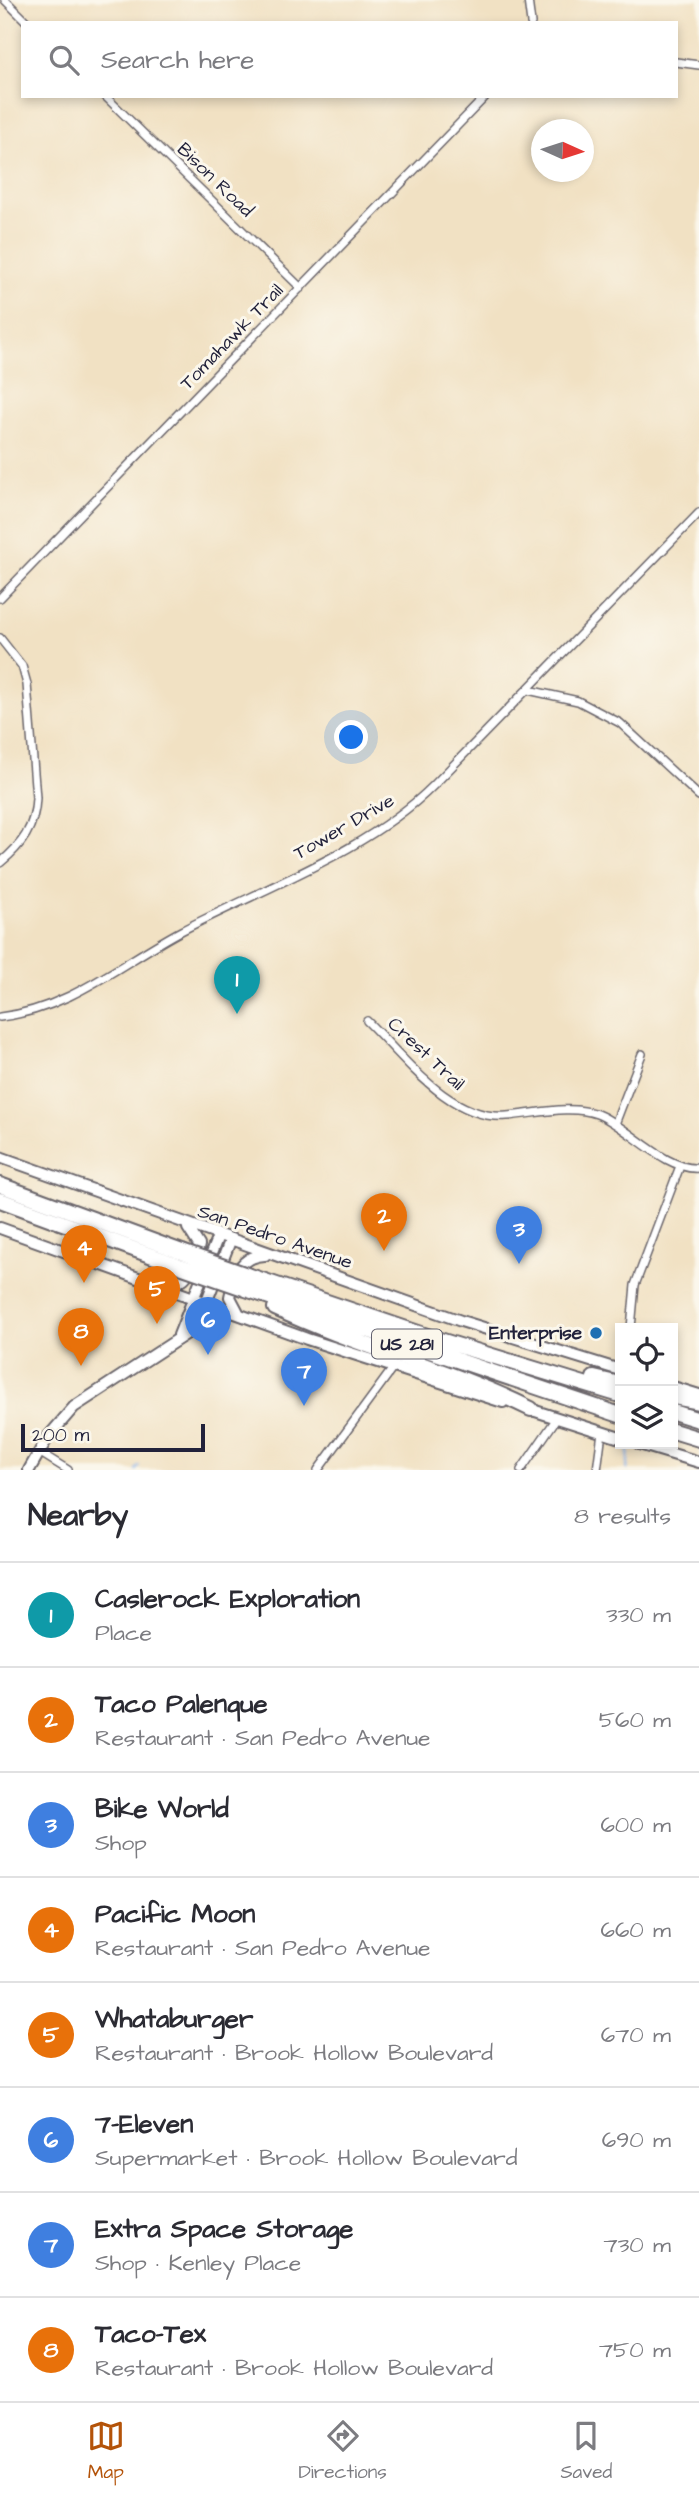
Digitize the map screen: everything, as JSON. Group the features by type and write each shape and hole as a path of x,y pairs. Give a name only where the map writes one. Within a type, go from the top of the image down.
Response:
{"highway":[{"name":"US 281","path":"0,1185 250,1286 615,1413"},
{"name":"US 281","path":"0,1200 180,1258"},
{"name":"US 281","path":"250,1286 615,1393"},
{"path":"250,1286 269,1305 327,1332 449,1374 531,1409"},
{"path":"430,1337 615,1370"},
{"path":"678,1397 699,1402"},
{"path":"678,1414 699,1420"},
{"path":"678,1433 699,1439"}],"main road":[{"name":"San Pedro Avenue","path":"0,1157 461,1321 615,1370"},
{"path":"161,1287 185,1280 198,1251 196,1237 182,1223"},
{"path":"0,1228 393,1368 615,1436"},
{"path":"201,1301 218,1236"},
{"path":"29,1470 57,1425 75,1407 186,1334 230,1241"},
{"path":"236,1314 230,1297 241,1264 251,1256 271,1255"},
{"path":"174,1292 184,1305 190,1323"},
{"path":"190,1323 210,1313 236,1314"},
{"path":"678,1389 699,1395"},
{"path":"656,1449 699,1462"}],"street":[{"path":"5,0 26,21"},
{"path":"528,0 531,21"},
{"path":"678,62 699,65"},
{"name":"Bison Road","path":"107,98 301,288"},
{"name":"Tomahawk Trail","path":"0,598 484,98"},
{"name":"Tower Drive","path":"0,1017 47,1006 74,996 179,933 386,826 415,804 699,513"},
{"path":"0,638 22,666 27,684 36,798 29,834 0,863"},
{"path":"528,690 579,701 620,723 699,796"},
{"name":"Crest Trail","path":"367,1021 446,1097 468,1111 493,1117 577,1110 596,1114 680,1166 699,1168"},
{"path":"615,1124 642,1054"},
{"path":"631,1323 635,1285 680,1166"},
{"path":"318,1470 393,1368"},
{"path":"521,1470 557,1418"},
{"path":"597,1470 602,1432"},
{"path":"39,1452 68,1470"}],"waterway":[{"path":"627,1470 629,1450"},
{"path":"136,1470 139,1466"}],"place":[{"name":"Caslerock Exploration","path":"237,1014"},
{"name":"Taco Palenque","path":"384,1251"},
{"name":"Bike World","path":"519,1264"},
{"name":"Pacific Moon","path":"84,1283"},
{"name":"Whataburger","path":"157,1324"},
{"name":"Enterprise","path":"596,1333"},
{"name":"7-Eleven","path":"208,1355"},
{"name":"Taco-Tex","path":"81,1366"},
{"name":"Extra Space Storage","path":"304,1406"}]}
